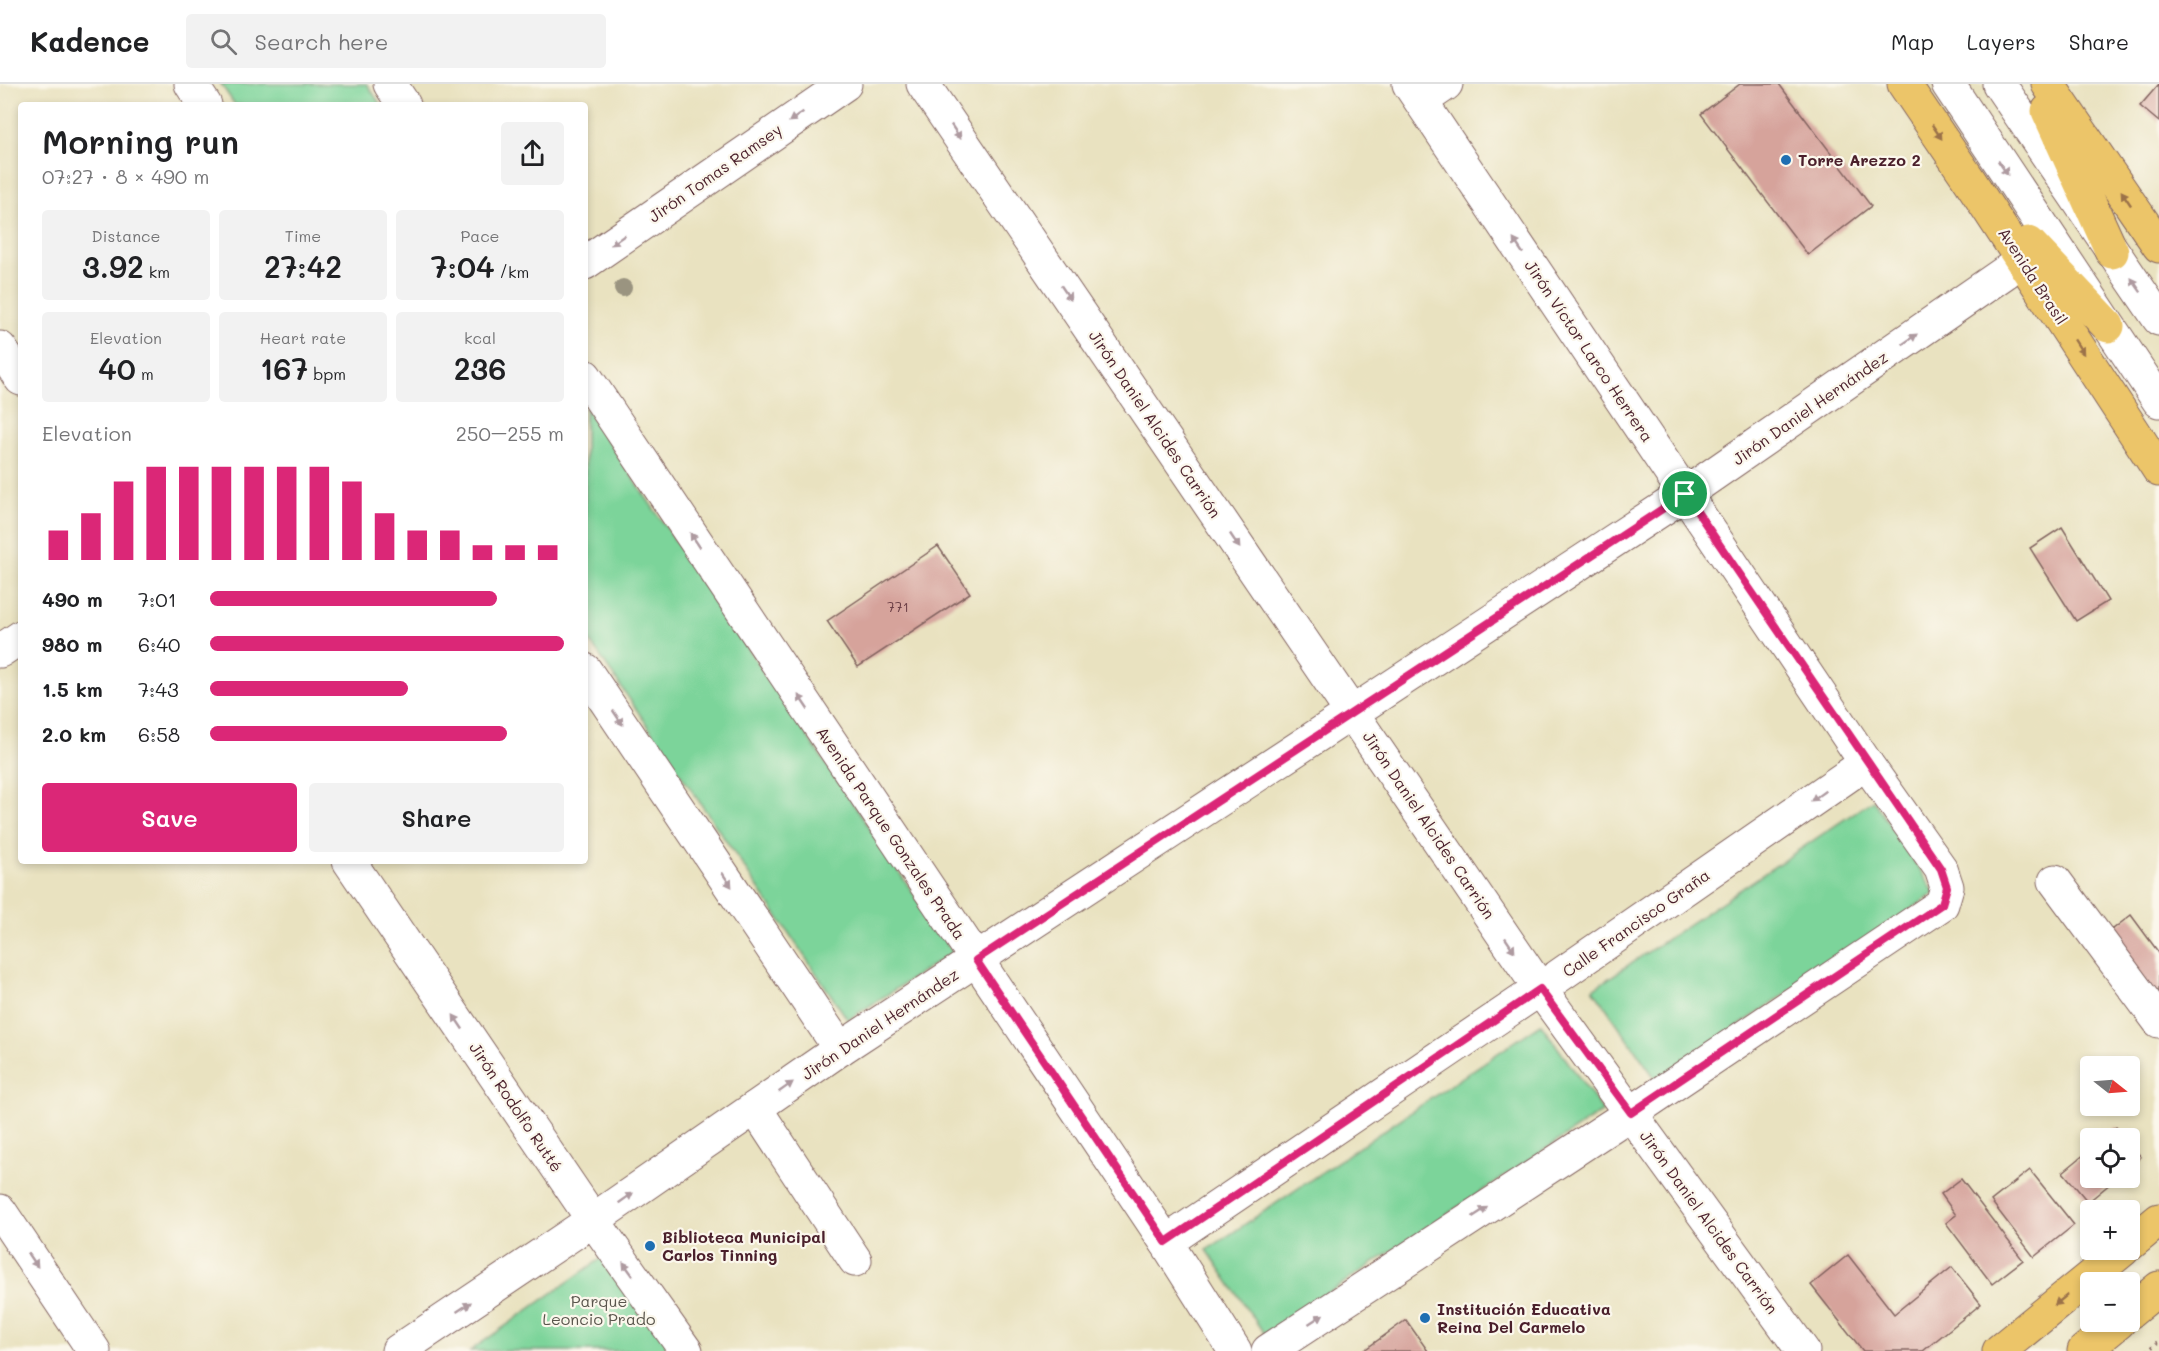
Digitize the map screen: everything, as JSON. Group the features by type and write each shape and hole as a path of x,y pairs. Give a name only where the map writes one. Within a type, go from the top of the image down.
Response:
{"main road":[{"name":"Avenida Brasil","path":"1904,84 2023,260 2159,470"},
{"path":"2036,84 2112,252"},
{"path":"2048,84 2159,246"},
{"path":"1970,181 2108,326"},
{"path":"2140,1236 2159,1220"},
{"path":"1999,1351 2111,1260"},
{"path":"2140,1304 2159,1288"},
{"path":"2084,1351 2107,1332"}],"street":[{"path":"190,84 203,102"},
{"path":"390,84 402,102"},
{"name":"Jirón Tomas Ramsey","path":"588,260 844,84"},
{"name":"Jirón Daniel Alcides Carrión","path":"923,84 1540,989 1803,1351"},
{"path":"1948,84 2159,401"},
{"path":"1999,84 2159,319"},
{"name":"Jirón Víctor Larco Herrera","path":"1425,90 1685,494 1866,763 1941,869 1947,887 1942,904 1631,1113"},
{"name":"Jirón Daniel Hernández","path":"398,1351 432,1342 593,1220 840,1049 1685,494 2023,260"},
{"path":"0,348 18,375"},
{"name":"Avenida Parque Gonzales Prada","path":"588,380 1166,1242 1235,1351"},
{"path":"0,651 18,639"},
{"path":"588,674 840,1049"},
{"name":"Calle Francisco Graña","path":"1166,1242 1540,989 1866,763"},
{"name":"Jirón Rodolfo Rutté","path":"351,864 593,1220 686,1351"},
{"path":"2055,881 2159,1021"},
{"path":"755,1108 855,1260"},
{"path":"1268,1351 1631,1113"},
{"path":"0,1211 94,1351"}],"path":[{"path":"2147,1351 2159,1341"}],"green space":[{"path":"221,84 367,84 379,102 233,102"},
{"path":"588,411 953,952 848,1020 588,638"},
{"path":"1873,800 1935,893 1657,1081 1593,989"},
{"path":"1541,1024 1603,1111 1265,1335 1207,1250"},
{"name":"Parque Leoncio Prado","path":"609,1253 679,1351 470,1351"}],"building":[{"name":"Torre Arezzo 2","path":"1740,84 1779,84 1871,206 1808,255 1701,114"},
{"path":"2159,84 2159,122 2140,106"},
{"path":"2062,527 2108,601 2076,621 2030,548"},
{"path":"938,546 970,593 858,667 827,621"},
{"path":"2131,915 2159,953 2159,1013 2103,937"},
{"path":"2080,1158 2080,1188 2105,1188 2090,1200 2086,1200 2063,1172"},
{"path":"2030,1170 2074,1225 2034,1257 1991,1201"},
{"path":"1961,1179 2023,1260 1992,1284 1946,1223 1956,1215 1941,1194"},
{"path":"1848,1255 1894,1314 1952,1267 1981,1304 1923,1351 1863,1351 1811,1285"},
{"path":"1406,1320 1428,1351 1363,1351"}],"place":[{"name":"Torre Arezzo 2","path":"1786,160"},
{"name":"Biblioteca Municipal Carlos Tinning","path":"650,1246"},
{"name":"Institución Educativa Reina Del Carmelo","path":"1425,1318"}],"route":[{"path":"1685,494 1866,763 1941,869 1947,887 1942,904 1631,1113 1540,989 1166,1242 976,960 1685,494"}]}
